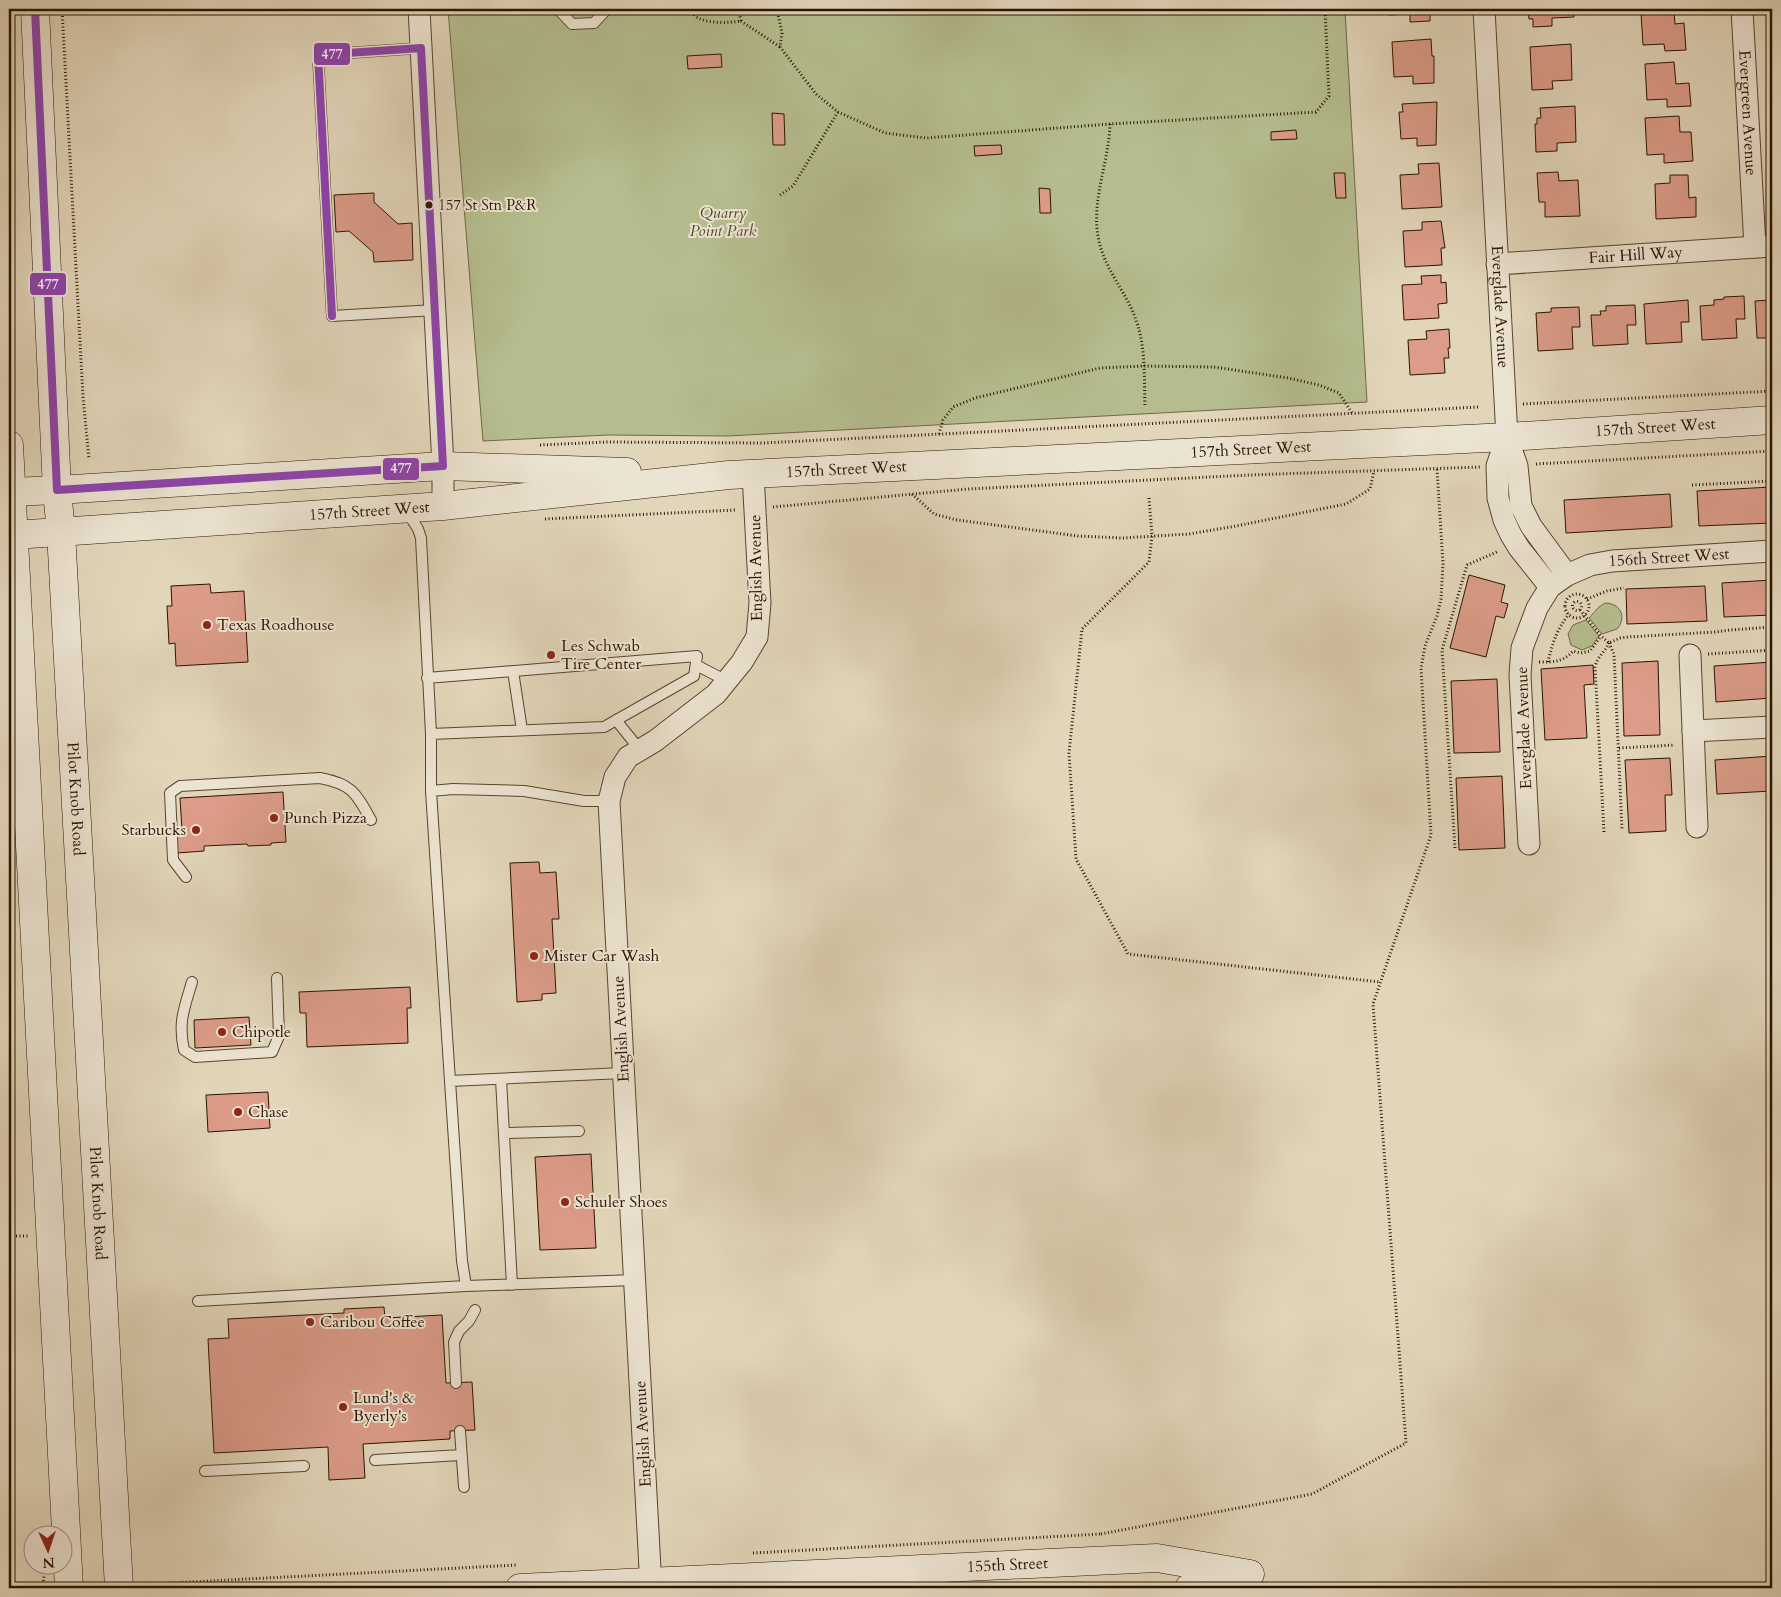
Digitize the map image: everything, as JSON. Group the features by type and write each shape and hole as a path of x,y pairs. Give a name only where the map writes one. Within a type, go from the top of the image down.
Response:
{"street":[{"name":"Pilot Knob Road","path":"35,9 57,490 61,532 119,1588"},
{"path":"419,9 443,466 443,506"},
{"name":"Everglade Avenue","path":"1484,9 1507,436 1497,466 1498,498 1504,520 1519,548 1550,587"},
{"name":"Evergreen Avenue","path":"1742,9 1764,247"},
{"name":"Fair Hill Way","path":"1498,264 1764,247"},
{"name":"157th Street West","path":"12,535 443,506 741,474 1507,436 1772,420"},
{"path":"1507,436 1524,465 1521,506 1531,526 1567,575"},
{"path":"9,445 12,535 69,1588"},
{"name":"157th Street West","path":"10,492 443,466 741,474"},
{"name":"English Avenue","path":"651,1585 609,801 615,777 628,757 655,741 716,694 742,662 757,636 760,603 741,474"},
{"name":"156th Street West","path":"1567,575 1590,565 1612,561 1772,551"},
{"name":"Everglade Avenue","path":"1529,844 1521,663 1522,648 1528,629 1550,587 1567,575"},
{"path":"1690,655 1697,827"},
{"path":"1694,738 1772,727"},
{"name":"155th Street","path":"520,1588 651,1585 1157,1558 1250,1574 1190,1588"}],"lane":[{"path":"558,9 572,24 594,23 608,9"},
{"path":"421,48 318,55 332,316 434,310"},
{"path":"406,509 421,538 431,791 462,1261 466,1286"},
{"path":"426,678 697,656 694,676 604,727 430,734"},
{"path":"696,665 727,681"},
{"path":"513,671 522,730"},
{"path":"616,720 640,750"},
{"path":"186,878 173,860 170,793 180,786 320,778 337,781 358,796 371,820"},
{"path":"431,791 453,789 524,791 584,801 609,801"},
{"path":"192,982 181,1018 181,1036 184,1050 195,1056 272,1052 279,1036 277,978"},
{"path":"450,1081 624,1073"},
{"path":"501,1079 512,1285"},
{"path":"504,1133 579,1131"},
{"path":"198,1301 466,1286 634,1280"},
{"path":"456,1383 454,1342 459,1331 469,1321 475,1310"},
{"path":"460,1431 464,1487"},
{"path":"375,1460 462,1455"},
{"path":"206,1471 304,1466"}],"path":[{"path":"62,9 83,387 89,459"},
{"path":"690,9 695,16 708,21 727,23 741,21 780,47 816,94 838,112 885,133 926,138 1110,124 1316,112 1329,96 1325,9"},
{"path":"738,9 741,21"},
{"path":"777,9 782,33 780,47"},
{"path":"780,196 793,186 838,112"},
{"path":"1110,124 1110,142 1100,186 1097,216 1099,241 1112,273 1137,321 1143,366 1145,407"},
{"path":"939,434 943,420 952,407 975,398 1100,368 1143,366 1214,367 1288,378 1320,385 1339,393 1352,413"},
{"path":"1521,404 1772,391"},
{"path":"532,446 607,442 763,443 1479,407"},
{"path":"1524,465 1772,451"},
{"path":"780,507 912,494 1111,482 1483,467"},
{"path":"1102,1534 1312,1494 1406,1443 1373,1004 1431,835 1421,668 1425,646 1437,616 1441,599 1443,564 1437,469"},
{"path":"912,494 934,514 957,520 1078,536 1122,538 1189,534 1346,504 1370,489 1374,471"},
{"path":"1692,485 1772,481"},
{"path":"1149,498 1152,536 1149,562 1082,629 1070,753 1076,859 1128,954 1380,982"},
{"path":"536,520 726,511"},
{"path":"1455,848 1442,650 1467,565 1504,549"},
{"path":"1587,599 1607,591 1624,588"},
{"path":"1579,594 1587,599 1589,606 1588,611 1584,615 1579,618 1569,614 1566,605 1570,597 1579,594"},
{"path":"1580,610 1609,643 1614,654 1622,830"},
{"path":"1548,662 1553,641 1562,622 1569,614"},
{"path":"1604,832 1595,667 1599,656 1609,643 1628,637 1772,628"},
{"path":"1521,663 1558,662 1566,658 1573,651 1581,653 1590,651 1601,636"},
{"path":"1690,655 1772,650"},
{"path":"1619,748 1694,738"},
{"path":"9,1236 28,1236"}],"green space":[{"name":"Quarry Point Park","path":"448,9 1345,9 1367,402 728,436 608,435 483,441"},
{"path":"1605,603 1618,608 1621,612 1622,620 1617,629 1602,634 1589,618"},
{"path":"1586,620 1599,636 1592,646 1582,650 1571,645 1568,634 1573,625"}],"building":[{"path":"1389,9 1430,9 1430,21 1410,22 1410,14 1389,15"},
{"path":"1528,9 1574,9 1574,17 1552,18 1552,26 1533,27 1533,19 1529,19"},
{"path":"1674,11 1675,24 1684,23 1686,50 1665,51 1664,44 1643,45 1641,13"},
{"path":"1431,39 1432,56 1434,56 1434,83 1413,84 1413,76 1394,77 1392,42"},
{"path":"1571,44 1572,80 1552,81 1553,89 1532,90 1530,47"},
{"path":"721,54 722,67 688,69 687,56"},
{"path":"1674,62 1676,84 1689,83 1691,106 1667,107 1667,99 1647,100 1645,64"},
{"path":"1437,102 1436,145 1417,146 1417,138 1401,139 1399,112 1403,112 1402,104"},
{"path":"1575,106 1576,142 1557,143 1557,151 1536,152 1535,124 1537,124 1537,118 1541,118 1540,108"},
{"path":"772,113 784,114 785,145 773,145"},
{"path":"1679,116 1680,132 1691,132 1693,161 1664,163 1664,154 1647,155 1645,118"},
{"path":"1296,130 1297,139 1271,140 1271,132"},
{"path":"1001,145 1002,154 975,156 974,146"},
{"path":"1439,163 1442,207 1402,209 1400,175 1419,174 1418,164"},
{"path":"1558,172 1559,181 1578,180 1580,216 1545,217 1545,202 1539,202 1537,173"},
{"path":"1334,173 1345,173 1346,198 1336,198"},
{"path":"1670,175 1688,175 1689,198 1696,197 1696,217 1656,219 1655,184 1670,183"},
{"path":"1039,188 1050,189 1051,213 1040,213"},
{"path":"374,193 374,202 398,224 412,223 413,260 374,262 373,252 349,231 336,232 334,195"},
{"path":"1441,221 1445,248 1441,248 1442,265 1405,267 1403,231 1422,230 1422,222"},
{"path":"1441,275 1441,283 1446,282 1447,303 1438,304 1439,318 1404,320 1402,285 1422,284 1421,276"},
{"path":"1744,296 1745,319 1736,319 1737,338 1702,340 1700,306 1714,305 1714,300 1724,299 1724,297"},
{"path":"1770,296 1772,296 1772,338 1757,338 1755,301 1770,300"},
{"path":"1688,300 1689,322 1681,322 1682,342 1646,344 1644,304"},
{"path":"1635,305 1636,325 1627,325 1628,344 1593,346 1591,315 1601,315 1600,311 1606,311 1606,306"},
{"path":"1579,307 1580,327 1572,327 1573,349 1538,351 1536,313 1551,312 1551,308"},
{"path":"1449,329 1450,348 1448,348 1449,358 1444,358 1445,373 1410,375 1408,340 1427,339 1426,331"},
{"path":"1772,487 1772,523 1699,526 1697,491"},
{"path":"1670,494 1672,527 1566,533 1564,500"},
{"path":"1469,575 1505,585 1501,602 1508,604 1504,618 1496,616 1486,657 1450,648"},
{"path":"1772,580 1772,615 1724,617 1722,583"},
{"name":"Texas Roadhouse","path":"210,584 211,593 244,591 248,662 176,666 175,643 169,644 167,606 172,606 171,586"},
{"path":"1705,586 1707,621 1627,624 1626,589"},
{"path":"1658,661 1660,735 1624,736 1622,663"},
{"path":"1772,662 1772,698 1716,702 1714,666"},
{"path":"1593,665 1594,684 1584,685 1587,738 1545,740 1541,669"},
{"path":"1497,679 1500,752 1454,753 1451,681"},
{"path":"1772,756 1772,791 1717,794 1715,760"},
{"path":"1670,758 1672,795 1665,795 1666,831 1629,833 1625,760"},
{"path":"1502,776 1505,848 1459,850 1456,778"},
{"path":"283,792 286,842 271,843 271,845 204,846 204,851 177,853 175,830 182,830 180,798"},
{"name":"Mister Car Wash","path":"539,862 540,873 556,872 559,919 552,919 556,993 542,994 542,1000 517,1002 510,863"},
{"path":"410,987 411,1008 407,1008 408,1043 307,1047 306,1013 300,1013 299,992"},
{"name":"Chipotle","path":"249,1017 251,1045 195,1048 194,1020"},
{"name":"Chase","path":"268,1092 270,1128 208,1132 206,1095"},
{"name":"Schuler Shoes","path":"591,1154 596,1248 540,1250 535,1157"},
{"name":"Lund's & Byerly's","path":"384,1307 385,1318 442,1315 446,1383 472,1382 475,1430 450,1431 450,1439 363,1444 365,1478 329,1480 328,1447 214,1453 208,1339 229,1338 228,1319 344,1313 344,1309"}],"transit line":[{"name":"477","path":"35,9 57,490 443,466 421,48 318,55 332,316"}],"place":[{"name":"157 St Stn P&R","path":"429,205"},
{"name":"Texas Roadhouse","path":"207,625"},
{"name":"Les Schwab Tire Center","path":"551,655"},
{"name":"Punch Pizza","path":"274,818"},
{"name":"Starbucks","path":"196,830"},
{"name":"Mister Car Wash","path":"534,956"},
{"name":"Chipotle","path":"222,1032"},
{"name":"Chase","path":"238,1112"},
{"name":"Schuler Shoes","path":"565,1202"},
{"name":"Caribou Coffee","path":"310,1322"},
{"name":"Lund's & Byerly's","path":"343,1407"}]}
